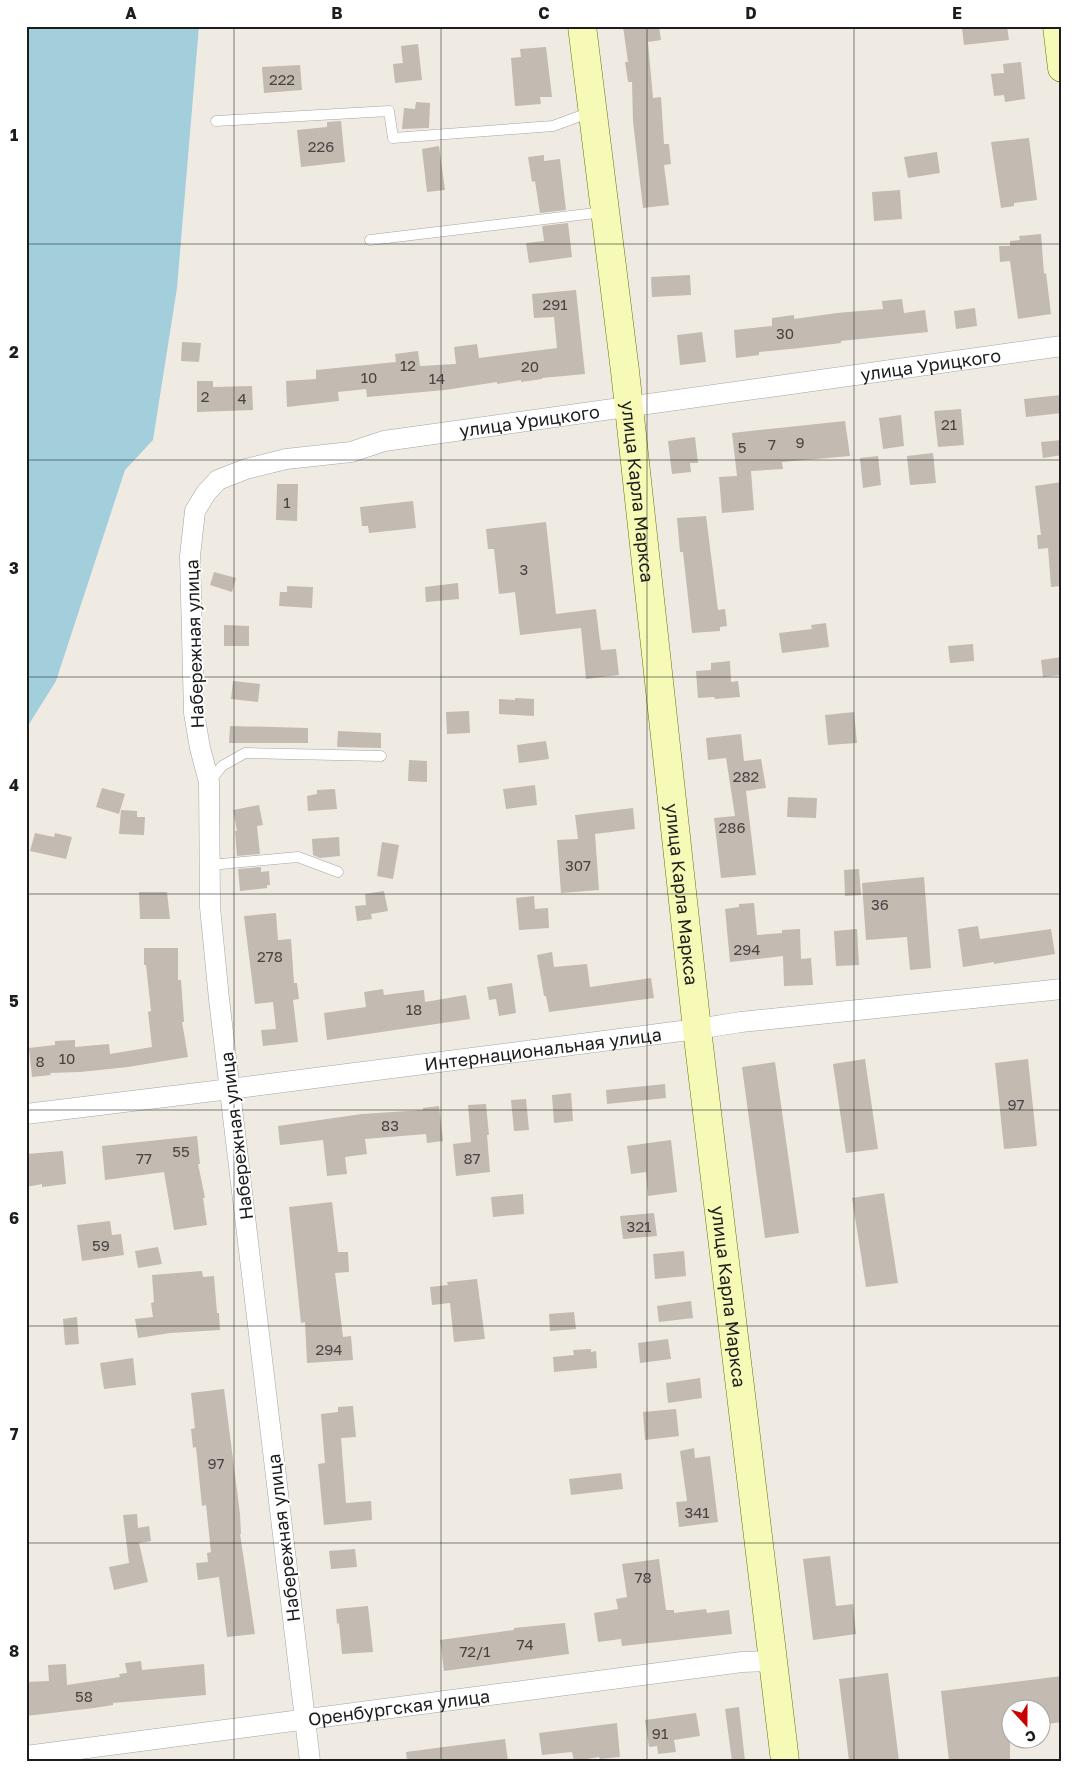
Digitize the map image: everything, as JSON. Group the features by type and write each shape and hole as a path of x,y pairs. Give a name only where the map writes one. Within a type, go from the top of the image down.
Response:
{"main road":[{"name":"улица Карла Маркса","path":"582,26 629,407 697,1029 785,1761"},
{"path":"1057,26 1062,68"}],"street":[{"name":"улица Урицкого","path":"195,511 206,493 218,480 246,469 286,459 351,452 384,441 1062,346"},
{"name":"Набережная улица","path":"195,511 190,556 194,713 200,748 209,782 210,908 219,999 310,1761"},
{"name":"Интернациональная улица","path":"26,1114 741,1022 1062,989"},
{"name":"Оренбургская улица","path":"26,1756 742,1662 773,1661"}],"lane":[{"path":"216,121 389,111 393,138 553,126 592,112"},
{"path":"370,240 605,211"},
{"path":"209,782 222,766 245,753 381,756"},
{"path":"210,865 298,858 338,872"}],"water":[{"path":"26,26 199,26 177,288 153,440 125,470 56,681 26,729"}],"building":[{"path":"623,26 659,26 661,40 648,42 653,98 661,97 664,144 669,144 671,164 664,165 669,205 643,208 633,121 632,82 628,82 625,62 628,62"},
{"path":"1007,26 1009,40 964,45 962,28"},
{"path":"418,44 422,80 395,83 393,64 403,63 401,46"},
{"path":"546,47 552,97 540,97 541,104 515,106 511,58 521,57 520,49"},
{"path":"1021,62 1025,99 1005,102 1004,95 994,96 991,74 1004,73 1003,64"},
{"path":"300,65 302,90 264,93 262,67"},
{"path":"416,102 430,103 429,128 402,129 404,108 415,109"},
{"path":"341,121 345,162 301,167 297,130 327,127 327,122"},
{"path":"1029,138 1037,200 1014,203 1014,206 1001,208 991,142"},
{"path":"439,146 445,190 427,192 422,149"},
{"path":"937,152 940,173 908,178 904,157"},
{"path":"544,155 544,161 560,159 566,210 540,213 535,181 532,182 528,157"},
{"path":"900,190 902,219 874,221 872,192"},
{"path":"568,223 572,257 529,263 526,243 544,241 542,226"},
{"path":"1041,234 1044,274 1046,273 1051,314 1018,319 1010,261 1000,262 999,246 1010,246 1010,241 1020,240 1019,236"},
{"path":"690,275 691,295 652,297 651,277"},
{"path":"576,290 585,374 367,397 366,389 338,392 339,401 287,407 286,381 316,379 316,370 396,362 395,354 418,351 420,366 456,364 454,347 477,344 479,358 557,348 554,317 534,318 532,294"},
{"path":"902,299 904,313 925,310 928,332 759,352 759,355 736,358 734,330 772,326 772,318 794,315 794,319 883,309 882,301"},
{"path":"975,308 977,326 956,329 954,311"},
{"path":"702,332 706,362 680,365 677,335"},
{"path":"182,342 201,343 199,362 181,361"},
{"path":"197,381 213,381 213,387 252,386 253,410 197,412"},
{"path":"1060,395 1062,413 1026,417 1024,399"},
{"path":"961,409 964,445 938,447 934,411"},
{"path":"901,415 904,446 883,449 879,418"},
{"path":"845,421 850,456 782,462 783,469 751,471 754,510 722,513 719,477 737,476 732,433"},
{"path":"695,437 698,463 690,463 691,472 672,474 668,441"},
{"path":"1062,440 1062,455 1043,458 1041,442"},
{"path":"933,453 936,483 910,485 907,456"},
{"path":"878,456 881,485 863,488 860,458"},
{"path":"1062,482 1062,586 1051,587 1048,548 1038,549 1037,535 1041,535 1035,486"},
{"path":"277,484 298,484 297,521 276,520"},
{"path":"413,501 416,528 369,533 368,526 362,526 360,507"},
{"path":"706,516 718,610 725,609 727,626 720,627 720,631 692,633 683,552 680,552 677,518"},
{"path":"546,522 556,614 596,609 601,650 616,649 619,675 586,679 581,628 520,635 515,592 499,594 494,549 488,549 486,529"},
{"path":"214,572 236,578 232,592 210,585"},
{"path":"458,583 459,599 426,602 425,587"},
{"path":"287,586 313,587 312,608 279,606 280,592 287,592"},
{"path":"826,623 829,647 782,653 779,633 812,629 811,625"},
{"path":"224,625 249,626 249,646 224,646"},
{"path":"973,644 974,661 950,663 948,646"},
{"path":"1062,657 1062,675 1043,677 1041,660"},
{"path":"730,661 731,682 738,681 740,697 698,698 696,671 711,670 711,663"},
{"path":"233,681 260,684 258,702 231,699"},
{"path":"515,698 534,699 534,716 499,714 499,699 515,700"},
{"path":"469,711 470,733 447,734 446,712"},
{"path":"854,712 857,743 828,745 825,715"},
{"path":"230,726 308,728 308,743 229,743"},
{"path":"338,731 381,733 381,748 337,747"},
{"path":"741,734 744,761 761,759 766,788 746,791 756,875 721,878 714,818 735,816 726,758 708,760 706,738"},
{"path":"546,741 549,759 519,763 517,745"},
{"path":"409,760 427,761 427,782 408,781"},
{"path":"535,785 537,805 506,809 503,789"},
{"path":"102,788 125,794 119,814 96,807"},
{"path":"335,789 337,809 308,811 307,796 317,794 317,790"},
{"path":"788,797 817,798 816,818 787,817"},
{"path":"259,805 263,825 257,826 260,854 237,856 235,831 237,831 233,810"},
{"path":"633,808 635,829 595,834 599,890 561,893 557,840 578,839 575,815"},
{"path":"121,810 137,811 137,817 145,817 144,835 119,834"},
{"path":"35,833 54,837 55,833 72,837 66,859 30,851"},
{"path":"339,837 340,856 320,858 313,855 312,839"},
{"path":"382,842 399,845 393,879 377,876"},
{"path":"261,867 261,872 269,871 270,885 267,885 267,888 240,891 238,869"},
{"path":"859,869 861,895 845,896 844,870"},
{"path":"924,877 931,968 910,970 907,937 866,940 862,883"},
{"path":"384,891 388,911 371,914 372,919 357,921 355,906 366,905 365,894"},
{"path":"139,892 167,892 170,919 140,919"},
{"path":"534,896 535,909 548,908 549,928 519,930 516,898"},
{"path":"754,903 757,935 800,929 801,959 811,958 813,985 784,986 783,956 730,962 725,909 739,907 739,904"},
{"path":"276,913 278,940 291,939 294,983 297,983 299,999 293,1000 298,1042 263,1046 261,1030 276,1029 273,1002 255,1004 244,916"},
{"path":"978,926 980,939 1051,929 1055,954 963,967 958,929"},
{"path":"857,929 859,965 836,966 834,931"},
{"path":"144,948 178,948 178,980 181,980 184,1022 182,1022 188,1057 128,1067 50,1073 51,1075 32,1077 29,1048 55,1045 55,1041 75,1040 75,1047 109,1044 110,1054 152,1047 148,1012 151,1011 146,965 144,965"},
{"path":"552,952 554,967 587,964 590,987 651,978 654,998 549,1012 546,996 544,996 537,955"},
{"path":"512,983 516,1013 499,1016 496,999 489,1000 487,987"},
{"path":"383,989 384,995 424,990 425,1002 466,995 470,1019 327,1040 324,1013 366,1007 364,992"},
{"path":"865,1059 878,1149 846,1153 833,1064"},
{"path":"1028,1059 1037,1146 1004,1149 995,1063"},
{"path":"775,1062 799,1233 765,1238 742,1067"},
{"path":"665,1084 666,1098 607,1104 606,1090"},
{"path":"571,1093 573,1121 554,1123 552,1095"},
{"path":"526,1099 529,1130 514,1131 511,1100"},
{"path":"486,1104 490,1172 456,1176 453,1144 471,1142 468,1105"},
{"path":"439,1106 443,1141 427,1143 426,1134 365,1139 367,1154 345,1157 347,1174 327,1176 323,1140 280,1145 278,1126 362,1114 423,1110 423,1108"},
{"path":"197,1136 200,1164 198,1164 205,1198 203,1198 207,1225 174,1230 164,1172 105,1180 102,1146"},
{"path":"671,1140 677,1192 648,1196 646,1172 631,1174 627,1146"},
{"path":"63,1151 66,1184 42,1187 42,1184 26,1187 26,1154"},
{"path":"884,1193 898,1283 866,1287 852,1198"},
{"path":"523,1194 524,1214 493,1217 491,1197"},
{"path":"332,1202 338,1252 348,1252 349,1272 335,1273 343,1337 351,1336 353,1360 307,1363 305,1322 301,1323 289,1207"},
{"path":"654,1213 657,1236 623,1239 620,1216"},
{"path":"110,1221 112,1235 121,1234 124,1255 82,1261 77,1225"},
{"path":"158,1247 162,1264 138,1268 135,1251"},
{"path":"684,1251 686,1276 655,1279 653,1254"},
{"path":"202,1271 203,1277 214,1276 220,1330 170,1333 138,1338 135,1319 153,1317 151,1303 154,1302 152,1275"},
{"path":"477,1279 485,1339 454,1342 450,1303 432,1305 430,1287 448,1285 447,1282"},
{"path":"691,1301 693,1318 659,1322 657,1306"},
{"path":"574,1312 576,1329 550,1331 549,1314"},
{"path":"77,1317 79,1344 65,1345 63,1319"},
{"path":"668,1339 671,1359 640,1363 638,1343"},
{"path":"591,1349 591,1352 596,1351 597,1368 554,1372 553,1357 574,1355 573,1350"},
{"path":"133,1358 136,1385 104,1389 100,1363"},
{"path":"700,1378 702,1398 668,1403 666,1383"},
{"path":"224,1389 240,1514 240,1534 255,1634 227,1637 219,1577 198,1580 196,1563 208,1562 207,1553 211,1552 206,1505 202,1506 196,1447 193,1448 191,1429 195,1428 191,1393"},
{"path":"353,1406 356,1437 341,1438 346,1503 371,1501 372,1520 324,1525 318,1464 325,1463 321,1414 338,1412 338,1407"},
{"path":"676,1409 679,1436 645,1440 643,1412"},
{"path":"694,1448 695,1458 710,1456 718,1522 679,1527 676,1502 687,1501 680,1451"},
{"path":"621,1473 623,1489 571,1495 569,1479"},
{"path":"137,1514 138,1528 149,1526 151,1541 139,1543 148,1582 114,1590 109,1567 129,1563 123,1515"},
{"path":"355,1549 357,1567 331,1569 329,1551"},
{"path":"830,1556 836,1606 853,1604 856,1634 813,1640 803,1559"},
{"path":"659,1559 666,1610 674,1610 674,1613 706,1609 707,1613 729,1610 732,1634 622,1646 621,1639 598,1642 594,1613 618,1609 616,1599 627,1597 622,1564"},
{"path":"368,1606 373,1652 342,1654 336,1609"},
{"path":"565,1623 569,1654 444,1671 440,1640 514,1630 514,1628"},
{"path":"141,1661 142,1670 204,1664 206,1695 113,1703 113,1705 94,1708 26,1716 26,1682 49,1681 48,1665 66,1664 67,1685 120,1677 119,1674 127,1673 125,1663"},
{"path":"888,1673 899,1761 849,1761 839,1679"},
{"path":"1062,1676 1062,1722 1050,1724 1050,1700 1000,1700 1000,1750 1010,1750 1010,1761 949,1761 941,1691"},
{"path":"739,1707 745,1761 732,1761 725,1709"},
{"path":"696,1713 700,1736 674,1740 676,1752 658,1754 657,1746 649,1747 645,1720"},
{"path":"617,1723 620,1757 600,1759 599,1757 574,1761 572,1752 542,1755 539,1733"},
{"path":"505,1739 508,1761 407,1761 406,1752"}]}
